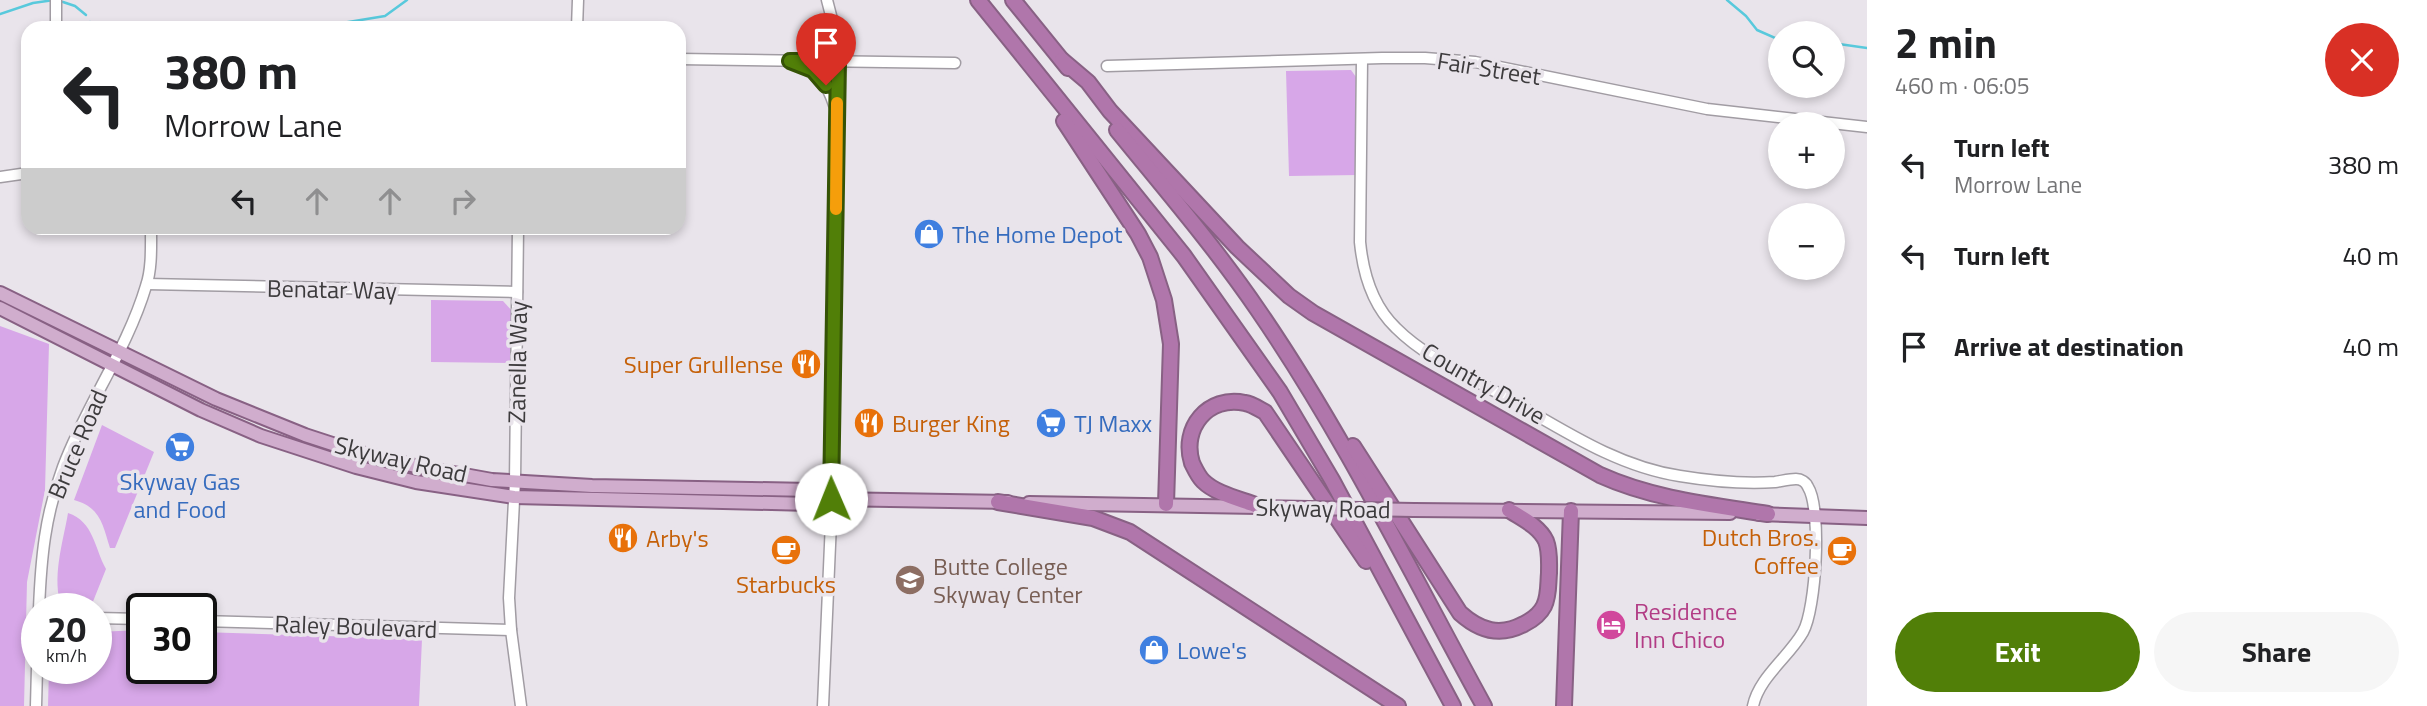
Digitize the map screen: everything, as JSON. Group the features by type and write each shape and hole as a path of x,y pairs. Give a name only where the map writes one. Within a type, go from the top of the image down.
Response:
{"highway":[{"path":"978,0 1184,256 1280,392 1332,480 1453,706"},
{"path":"1013,0 1257,308 1341,442 1484,706"},
{"path":"1022,55 1138,234 1157,277 1164,300 1171,344 1166,504"},
{"path":"1062,60 1088,82 1110,111 1266,276 1313,313 1600,475 1639,491 1660,496 1768,514"},
{"path":"1304,381 1337,420 1460,613 1471,623 1486,630 1502,632 1532,620 1544,606 1548,589 1549,553 1546,540 1536,528 1509,510"},
{"path":"1258,506 1209,487 1200,479 1194,466 1189,440 1192,428 1205,411 1218,404 1245,403 1265,412 1418,640"},
{"path":"998,502 1093,518 1130,532 1398,706"},
{"path":"1564,706 1571,511"}],"main road":[{"name":"Skyway Road","path":"0,293 216,399 305,435 357,452 492,480 592,486 811,490 831,499"},
{"name":"Skyway Road","path":"0,308 213,415 261,436 310,453 416,482 514,497 810,504 831,499 1166,504 1867,518"}],"street":[{"path":"56,0 57,21"},
{"path":"577,21 578,0"},
{"path":"823,706 831,499 838,61 835,31 827,0"},
{"name":"Fair Street","path":"1107,66 1425,58 1475,62 1707,108 1867,127"},
{"path":"686,59 955,63"},
{"name":"Country Drive","path":"1362,60 1362,259 1380,309 1396,328 1451,367 1605,453 1640,468 1680,476 1726,480 1802,480 1808,486 1815,517"},
{"path":"790,61 805,66 819,76 830,92 837,114"},
{"path":"0,177 21,174"},
{"name":"Bruce Road","path":"40,593 48,513 64,465 120,350 147,284 150,235"},
{"name":"Zanella Way","path":"519,235 515,481 509,598 521,706"},
{"name":"Benatar Way","path":"147,284 517,292"},
{"path":"1753,706 1762,686 1791,650 1810,617 1814,581 1815,517"},
{"name":"Raley Boulevard","path":"217,622 511,631"},
{"path":"36,706 37,684"}],"shaded area":[{"path":"1351,70 1358,87 1359,175 1289,176 1286,71"},
{"path":"431,300 503,301 513,312 512,363 431,362"},
{"path":"0,326 49,344 45,490 27,593 21,593 21,684 25,684 24,706 0,706"},
{"path":"102,425 154,452 115,548 110,548 103,525 95,512 74,500"},
{"path":"68,513 77,517 88,529 106,569 96,593 59,593 59,561"},
{"path":"112,631 126,631 126,684 217,684 217,633 422,639 419,706 48,706 49,684 112,684"}],"waterway":[{"path":"0,14 33,3 54,0"},
{"path":"355,21 385,16 407,0"},
{"path":"1727,0 1746,16 1757,30 1768,35"},
{"path":"63,2 75,6 86,15"},
{"path":"1845,45 1867,48"}],"slow traffic":[{"path":"836,209 837,103"}],"place":[{"name":"The Home Depot","path":"929,234"},
{"name":"Super Grullense","path":"806,364"},
{"name":"Burger King","path":"869,423"},
{"name":"TJ Maxx","path":"1051,423"},
{"name":"Skyway Gas and Food","path":"180,447"},
{"name":"Arby's","path":"623,538"},
{"name":"Starbucks","path":"786,550"},
{"name":"Dutch Bros. Coffee","path":"1842,551"},
{"name":"Butte College Skyway Center","path":"910,580"},
{"name":"Residence Inn Chico","path":"1611,625"},
{"name":"Lowe's","path":"1154,650"}],"route":[{"path":"826,85 813,70 790,61 838,61 831,499"}]}
